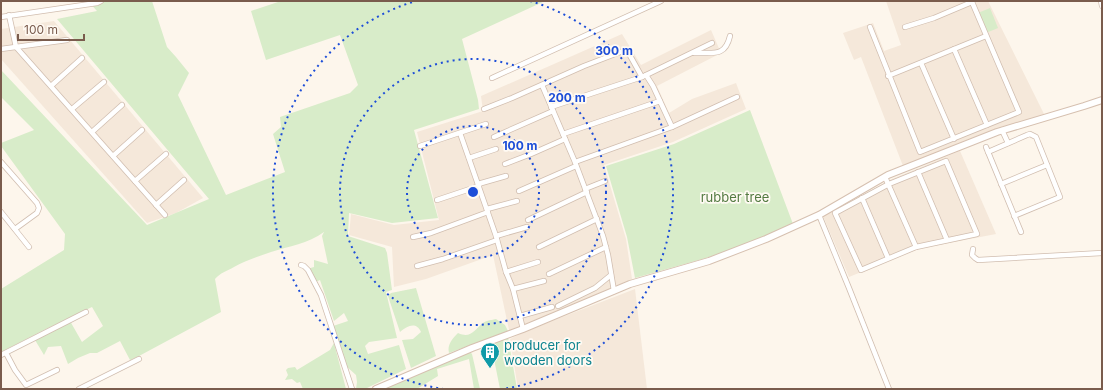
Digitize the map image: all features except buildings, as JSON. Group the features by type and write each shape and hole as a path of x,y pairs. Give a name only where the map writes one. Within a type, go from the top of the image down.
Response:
{"street":[{"path":"1,16 101,1"},
{"path":"492,78 661,1"},
{"path":"1101,1 1102,6"},
{"path":"870,27 888,76 920,152 1019,112 972,2 934,18 905,27"},
{"path":"9,15 16,47 165,215"},
{"path":"690,54 716,52 722,50 728,44 730,36"},
{"path":"888,76 986,36"},
{"path":"1,49 67,40"},
{"path":"494,137 552,109 593,92 644,76 712,43"},
{"path":"954,49 987,125"},
{"path":"484,109 542,85 552,79 625,51 628,52 644,76 653,86 672,127"},
{"path":"51,86 82,58"},
{"path":"921,63 954,139"},
{"path":"72,109 104,82"},
{"path":"542,85 576,164 597,219 606,247 614,291"},
{"path":"518,192 576,164 672,127 737,97"},
{"path":"376,389 630,284 709,261 766,239 819,215 886,177 1002,130 1102,100"},
{"path":"505,164 531,154 564,136 660,101"},
{"path":"92,132 122,105"},
{"path":"420,146 486,124"},
{"path":"113,156 142,130"},
{"path":"1002,130 1008,143"},
{"path":"460,133 488,211 506,272 513,289 523,328"},
{"path":"1014,216 1060,197 1036,137 1033,135 1027,135 1008,143 987,149 1014,216 1021,232"},
{"path":"469,158 496,149"},
{"path":"135,181 166,154"},
{"path":"946,160 977,234 916,247 861,270 835,213 889,184 946,160"},
{"path":"1,162 39,208 37,213 15,229"},
{"path":"1001,184 1047,165"},
{"path":"918,172 947,240"},
{"path":"438,200 506,176"},
{"path":"886,177 916,247"},
{"path":"156,205 184,180"},
{"path":"528,220 604,182"},
{"path":"862,198 888,258"},
{"path":"413,237 431,233 517,201"},
{"path":"1,212 29,247"},
{"path":"819,215 850,288 889,389"},
{"path":"539,247 597,219"},
{"path":"417,266 443,259 527,227"},
{"path":"549,274 606,247"},
{"path":"973,249 972,255 974,258 984,260 1102,253"},
{"path":"506,272 538,262"},
{"path":"301,265 307,268 318,287 326,306 352,389"},
{"path":"520,316 555,306 595,288 611,275"},
{"path":"513,289 544,281"},
{"path":"57,370 26,385 4,354 86,312"},
{"path":"79,389 139,359"}],"shaded area":[{"path":"886,1 988,1 1045,116 991,131 903,166 861,57 854,60 843,33 873,23 884,51 901,45"},
{"path":"54,21 203,198 176,213 147,223 1,59 1,29"},
{"path":"711,30 721,53 657,86 669,113 692,99 736,83 746,109 673,142 604,165 626,239 632,279 556,312 509,330 493,255 426,279 394,287 392,247 349,235 351,214 394,225 439,220 417,132 483,111 481,96 622,34 641,65"},
{"path":"960,151 996,234 918,249 849,277 823,216 892,179"},
{"path":"635,289 647,389 518,389 510,339 526,331"}],"green space":[{"path":"88,1 152,1 167,47 189,73 178,95 226,195 285,172 273,134 281,127 280,117 350,93 358,85 340,35 266,60 251,11 281,1 545,1 462,39 479,109 414,130 438,218 392,223 349,213 348,236 385,248 392,290 386,292 397,338 369,342 365,346 368,354 399,345 406,369 365,389 356,389 356,375 345,365 333,326 348,321 344,313 334,321 320,280 313,283 307,269 314,267 314,260 328,264 322,236 324,232 305,242 247,261 221,274 215,279 221,312 130,360 120,341 97,353 90,353 68,364 61,346 48,347 44,355 35,340 70,321 82,342 103,326 92,307 1,352 1,289 64,250 65,234 1,146 1,143 34,130 1,97 1,70 147,225 209,199 57,19 97,11"},
{"path":"990,8 998,28 986,33 978,13"},
{"name":"rubber tree","path":"750,110 793,224 750,243 706,258 635,278 627,237 606,166 674,144"},
{"path":"416,288 436,356 411,368 402,340 413,339 421,332 417,327 408,326 400,332 388,296 391,293"},
{"path":"496,319 505,325 508,331 449,353 450,342 458,333 466,335 472,333 485,322"},
{"path":"508,337 517,389 500,389 491,344"},
{"path":"334,343 346,389 303,389 300,382 297,383 292,379 285,380 288,375 286,370 288,368 295,367 297,370 330,350"},
{"path":"470,352 472,354 480,389 474,389 469,359 437,369 438,376 417,389 384,389"}],"place":[{"name":"producer for wooden doors","path":"490,369"}]}
